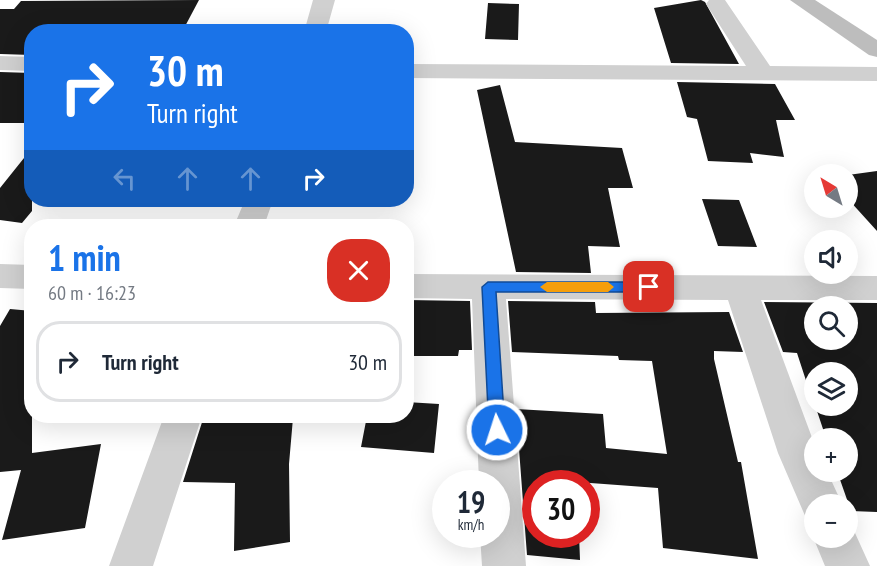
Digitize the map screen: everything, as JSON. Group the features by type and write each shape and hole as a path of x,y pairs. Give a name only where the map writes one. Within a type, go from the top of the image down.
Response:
{"street":[{"path":"317,24 324,0"},
{"path":"801,0 877,50"},
{"path":"717,4 762,74"},
{"path":"0,63 24,64"},
{"path":"414,71 877,74"},
{"path":"0,276 24,277"},
{"path":"414,286 877,288"},
{"path":"488,287 504,566"},
{"path":"740,288 798,453 816,494"},
{"path":"131,566 181,423"},
{"path":"840,548 848,566"}],"building":[{"path":"199,0 186,24 24,24 24,55 0,54 0,9 14,9 21,1"},
{"path":"701,0 705,2 739,64 671,63 654,8"},
{"path":"488,3 519,4 518,40 485,39"},
{"path":"0,72 24,73 24,123 0,123"},
{"path":"677,82 775,84 795,120 776,120 784,157 750,153 753,163 708,161 697,119 687,117"},
{"path":"500,85 515,142 622,148 633,188 608,188 620,247 588,246 591,273 516,272 477,90"},
{"path":"24,158 24,207 32,207 32,211 22,223 0,220 0,188"},
{"path":"877,171 877,231 858,210 858,174"},
{"path":"702,199 739,200 757,247 718,246"},
{"path":"414,300 470,301 472,350 459,350 458,356 414,356"},
{"path":"508,301 595,302 596,313 729,312 743,352 714,351 714,359 738,462 741,462 758,559 663,548 658,488 600,484 600,470 522,470 522,489 516,409 603,414 606,448 667,454 652,361 619,360 618,356 512,352"},
{"path":"764,302 804,302 804,350 858,350 858,303 877,303 877,512 858,511 858,494 845,494 841,482 858,482 858,428 823,428 819,416 858,416 858,362 804,362 804,374 797,353 783,352"},
{"path":"10,309 24,310 24,423 32,423 32,453 101,444 85,528 2,540 21,470 0,472 0,326"},
{"path":"414,402 439,404 434,453 361,447 366,423 414,423"},
{"path":"202,423 293,423 289,464 290,542 234,551 235,483 183,482"},
{"path":"526,548 580,548 580,560 527,555"}],"slow traffic":[{"path":"547,287 608,287"}],"route":[{"path":"497,430 488,287 649,287"}]}
